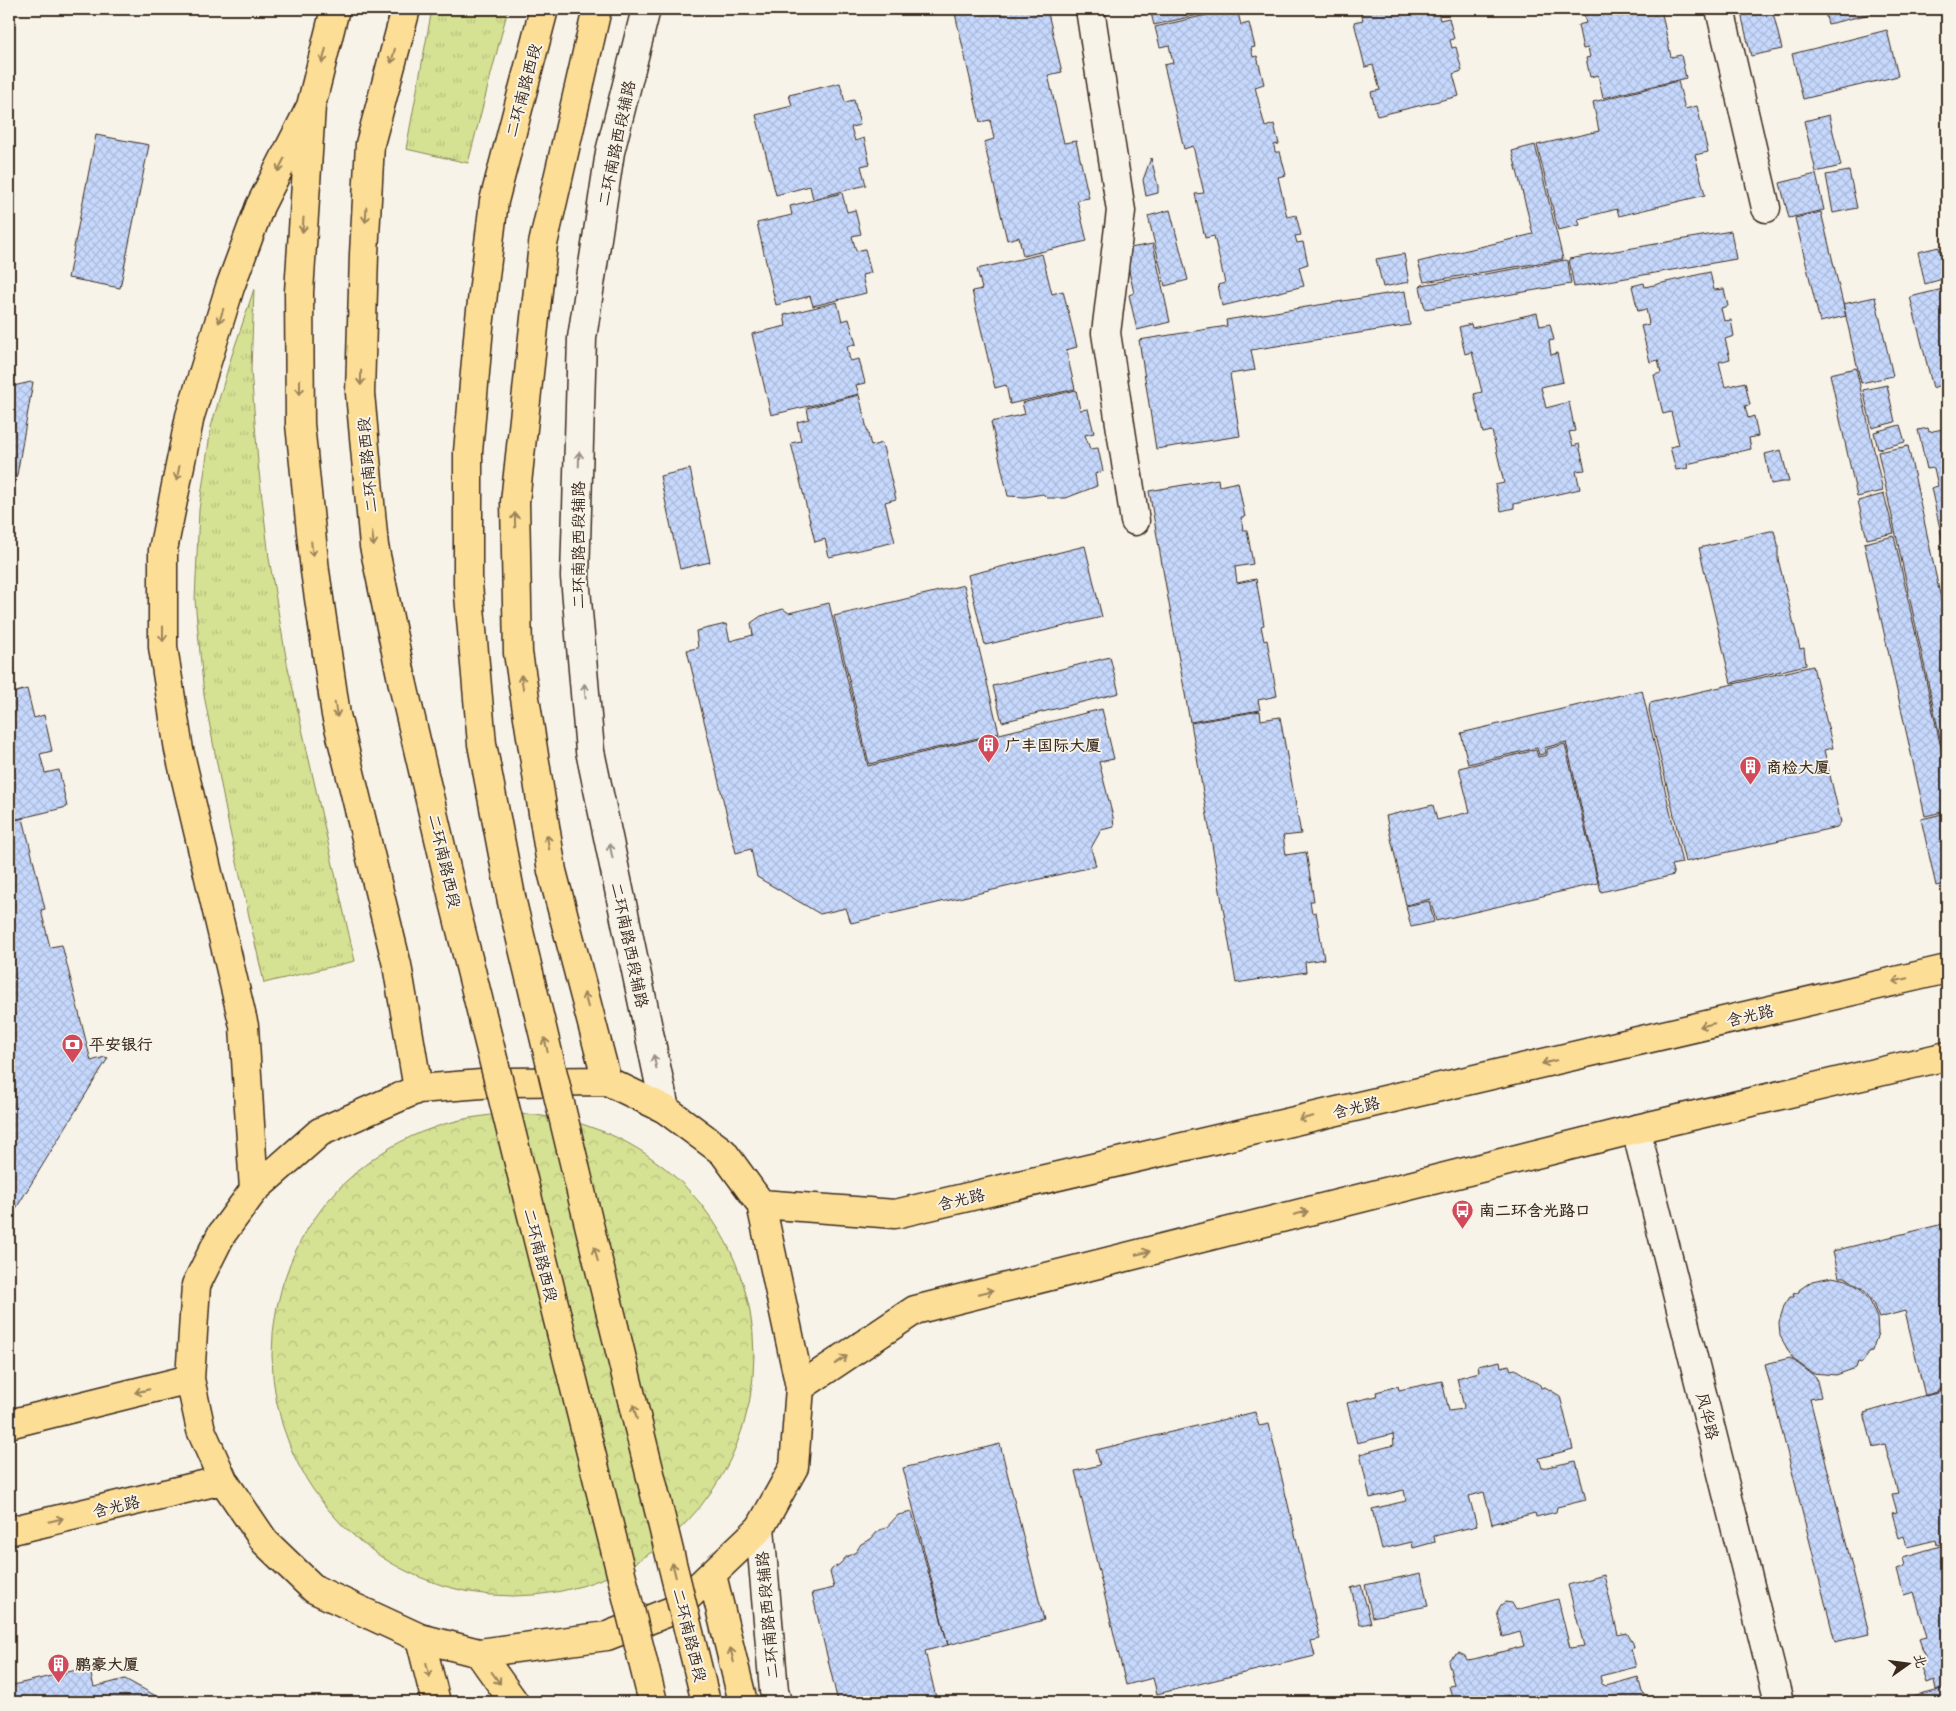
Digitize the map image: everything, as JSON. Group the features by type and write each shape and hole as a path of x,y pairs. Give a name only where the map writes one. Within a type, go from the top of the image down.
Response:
{"main road":[{"path":"335,9 311,106 299,292 300,424 315,571 336,715 396,965 418,1090"},
{"name":"二环南路西段","path":"406,9 370,144 364,254 360,393 374,546 403,685 454,898 653,1702"},
{"name":"二环南路西段","path":"544,9 494,201 479,327 468,452 468,584 482,744 517,921 582,1200 706,1702"},
{"path":"597,9 543,244 515,502 518,653 552,871 607,1081"},
{"path":"254,1190 244,1026 179,750 163,647 163,550 190,416 230,287 260,206 311,106"},
{"name":"含光路","path":"761,1204 895,1214 1947,969"},
{"path":"800,1388 915,1310 1636,1129 1947,1056"},
{"path":"607,1081 665,1109 723,1152 761,1204 800,1388 794,1467 760,1528 674,1610 607,1636 479,1653 420,1638 314,1589 265,1542 223,1480 201,1430 190,1379 196,1284 221,1235 254,1190 320,1132 418,1090 507,1082 607,1081"},
{"path":"9,1424 190,1379"},
{"name":"含光路","path":"9,1531 223,1480"},
{"path":"712,1575 743,1702"},
{"path":"420,1638 436,1702"},
{"path":"479,1653 514,1702"}],"street":[{"name":"二环南路西段辅路","path":"647,9 610,152 582,338 575,577 590,751 665,1109"},
{"path":"1090,9 1122,211 1106,333 1135,521"},
{"path":"1720,9 1766,208"},
{"name":"风华路","path":"1636,1129 1779,1702"},
{"name":"二环南路西段辅路","path":"760,1528 774,1691 777,1702"}],"green space":[{"path":"432,9 508,9 468,163 406,149"},
{"path":"254,289 251,370 258,463 269,558 287,663 355,961 264,983 229,827 204,695 195,600 199,510 211,427"},
{"path":"513,1114 560,1119 605,1133 647,1155 683,1185 713,1221 735,1263 749,1308 754,1355 749,1402 735,1447 713,1489 683,1525 647,1555 605,1577 560,1591 513,1596 466,1591 421,1577 379,1555 343,1525 313,1489 291,1447 277,1402 272,1355 277,1308 291,1263 313,1221 343,1185 379,1155 421,1133 466,1119"}],"building":[{"path":"954,9 1047,9 1062,72 1048,75 1064,143 1076,141 1089,198 1077,200 1087,241 1023,256 1019,237 1007,240 984,142 994,139 990,120 980,122"},
{"path":"1150,9 1224,9 1154,25"},
{"path":"1237,9 1241,25 1249,23 1255,47 1251,48 1253,57 1257,56 1264,84 1255,87 1265,127 1274,124 1279,144 1274,145 1275,152 1280,152 1286,175 1278,177 1287,217 1296,215 1301,235 1295,236 1297,243 1303,242 1308,264 1299,267 1304,286 1222,306 1218,285 1225,283 1214,236 1205,238 1195,194 1204,193 1193,146 1184,149 1164,65 1173,63 1169,45 1160,47 1155,27"},
{"path":"1360,9 1437,9 1440,20 1449,18 1454,39 1450,40 1452,48 1456,47 1462,71 1453,74 1459,96 1377,116 1371,92 1380,90 1373,65 1365,67 1354,22 1363,20"},
{"path":"1583,9 1661,9 1671,57 1681,55 1686,78 1603,98 1598,75 1590,77 1586,58 1590,57 1588,48 1583,49 1578,25 1586,23"},
{"path":"1740,9 1772,9 1782,49 1751,56"},
{"path":"1824,9 1887,9 1887,10 1828,24"},
{"path":"1887,30 1898,76 1803,99 1792,54"},
{"path":"1678,81 1685,109 1697,106 1708,152 1695,155 1705,195 1619,216 1617,209 1578,219 1580,225 1558,230 1537,145 1599,131 1593,102"},
{"path":"840,83 845,102 854,100 860,125 851,127 855,141 864,138 870,164 861,166 866,185 813,199 810,186 776,195 756,115 792,106 789,95"},
{"path":"1829,115 1841,166 1816,172 1804,121"},
{"path":"96,135 149,145 120,288 68,278"},
{"path":"1535,145 1563,259 1424,282 1418,262 1533,234 1512,151"},
{"path":"1151,158 1158,193 1146,196 1143,180"},
{"path":"1849,171 1857,208 1833,213 1826,175"},
{"path":"1816,174 1824,210 1789,218 1780,183"},
{"path":"842,193 847,212 855,210 861,234 852,236 856,251 865,249 871,273 862,275 866,293 813,306 810,296 776,305 757,223 792,215 790,206"},
{"path":"9,194 16,195 9,223"},
{"path":"1170,210 1188,280 1165,286 1148,216"},
{"path":"1821,212 1846,316 1820,322 1795,218"},
{"path":"1731,231 1736,259 1574,287 1569,259"},
{"path":"1153,244 1170,322 1137,330 1129,295 1134,293 1124,249"},
{"path":"1939,247 1946,278 1925,284 1918,252"},
{"path":"1042,254 1052,294 1063,291 1077,347 1066,350 1075,389 1010,404 1006,385 995,388 972,291 982,289 977,269"},
{"path":"1404,254 1409,282 1383,287 1376,259"},
{"path":"1568,261 1571,284 1425,309 1420,287 1422,285"},
{"path":"1710,272 1714,290 1724,289 1728,306 1721,308 1724,321 1731,320 1734,336 1725,339 1730,359 1719,362 1725,387 1745,382 1750,405 1745,406 1748,418 1754,416 1758,436 1749,438 1751,449 1687,464 1688,468 1676,470 1670,447 1679,445 1671,412 1663,414 1654,375 1661,373 1658,360 1650,362 1641,326 1649,324 1646,309 1638,311 1632,286 1644,283 1645,287"},
{"path":"1947,288 1947,382 1933,388 1910,297"},
{"path":"1405,291 1410,325 1251,350 1255,370 1230,374 1240,436 1156,449 1139,340 1227,326 1226,320"},
{"path":"1875,297 1893,376 1861,383 1843,304"},
{"path":"837,302 842,321 849,319 856,344 847,346 850,361 859,359 865,383 856,385 859,394 771,415 752,334 786,326 784,315"},
{"path":"1537,313 1540,326 1550,324 1554,340 1549,341 1551,355 1557,353 1563,382 1541,387 1546,408 1569,402 1575,431 1569,432 1573,446 1579,444 1585,470 1576,471 1580,489 1514,504 1514,508 1501,511 1495,485 1504,483 1492,431 1483,433 1474,394 1482,392 1472,352 1465,354 1459,327 1471,324 1472,328"},
{"path":"1856,368 1883,491 1857,497 1830,374"},
{"path":"33,382 17,475 9,497 9,387"},
{"path":"1887,385 1895,422 1872,428 1863,390"},
{"path":"1076,390 1080,410 1088,409 1094,433 1085,435 1090,449 1098,448 1103,471 1095,474 1097,486 1066,498 1047,498 1043,494 1025,497 1008,496 991,422 1025,414 1022,403"},
{"path":"859,395 871,446 882,443 896,499 885,502 895,542 829,557 825,539 815,542 791,443 801,441 797,422 809,419 807,408"},
{"path":"1900,425 1905,442 1878,449 1874,432"},
{"path":"1928,428 1929,432 1947,428 1947,560 1931,488 1938,486 1934,468 1927,469 1918,430"},
{"path":"1908,446 1947,627 1947,770 1878,452"},
{"path":"1781,450 1789,482 1771,484 1765,454"},
{"path":"690,469 710,562 680,569 660,476"},
{"path":"1218,479 1219,486 1238,482 1245,517 1241,517 1243,530 1247,530 1253,564 1235,567 1237,583 1256,579 1264,625 1261,626 1264,641 1267,640 1277,696 1258,700 1260,710 1190,722 1149,491"},
{"path":"1884,494 1894,533 1867,539 1858,501"},
{"path":"1774,531 1778,544 1778,559 1800,649 1804,648 1806,665 1731,683 1699,548"},
{"path":"1894,536 1947,775 1947,811 1925,816 1864,543"},
{"path":"1085,546 1102,617 985,645 968,575"},
{"path":"964,585 999,733 869,764 834,616"},
{"name":"广丰国际大厦","path":"829,603 868,766 1102,709 1114,759 1099,762 1114,827 1101,830 1091,848 1096,866 851,923 846,908 820,914 757,877 751,849 736,853 687,650 698,648 696,631 726,624 730,641 753,635 751,623 761,616 783,609 789,613"},
{"path":"1110,657 1119,693 1002,722 993,686"},
{"name":"商检大厦","path":"1813,666 1833,748 1824,750 1841,822 1837,827 1685,862 1649,710 1650,703"},
{"path":"27,689 34,718 44,715 52,751 40,754 45,773 59,770 67,807 9,821 9,694"},
{"path":"1642,690 1682,863 1671,865 1674,875 1601,892 1566,742 1544,748 1546,753 1539,755 1537,748 1468,764 1461,733"},
{"path":"1260,711 1261,720 1280,717 1301,834 1283,836 1286,855 1306,852 1314,901 1310,901 1312,913 1316,912 1324,959 1305,962 1306,972 1236,983 1191,723"},
{"path":"1565,744 1598,883 1436,921 1430,899 1406,905 1386,816 1433,805 1437,820 1470,812 1459,768 1536,750 1538,757 1547,755 1547,749"},
{"path":"1947,813 1947,883 1936,886 1921,819"},
{"path":"23,818 45,909 41,910 50,947 62,945 91,1061 105,1057 108,1058 9,1220 9,822"},
{"path":"1429,901 1434,922 1411,927 1406,906"},
{"path":"1947,1223 1947,1387 1937,1390 1938,1393 1925,1396 1905,1311 1879,1318 1872,1301 1863,1289 1845,1277 1839,1277 1833,1251"},
{"path":"1832,1277 1847,1280 1861,1289 1870,1301 1877,1318 1878,1333 1872,1351 1869,1352 1862,1363 1858,1362 1856,1368 1836,1375 1812,1373 1793,1359 1780,1336 1779,1322 1784,1306 1790,1297 1794,1297 1793,1294 1799,1292 1799,1290 1812,1281"},
{"path":"1790,1358 1816,1377 1821,1397 1810,1399 1869,1634 1835,1642 1765,1364"},
{"path":"1500,1361 1501,1367 1509,1365 1511,1370 1515,1369 1540,1385 1541,1388 1545,1387 1560,1396 1573,1449 1539,1458 1542,1468 1576,1461 1586,1500 1557,1507 1556,1512 1536,1517 1535,1513 1492,1524 1484,1492 1469,1496 1477,1526 1434,1536 1435,1542 1413,1548 1412,1542 1382,1549 1372,1509 1406,1501 1404,1490 1370,1498 1360,1454 1394,1445 1393,1434 1357,1443 1347,1403 1377,1396 1376,1392 1398,1386 1399,1390 1442,1381 1449,1411 1463,1409 1457,1378 1479,1372 1478,1366"},
{"path":"1947,1389 1947,1402 1945,1402 1947,1408 1947,1542 1937,1545 1936,1540 1907,1547 1904,1536 1899,1538 1892,1513 1897,1512 1892,1494 1898,1493 1885,1444 1873,1447 1864,1413"},
{"path":"1255,1412 1259,1426 1269,1424 1320,1639 1311,1641 1315,1656 1157,1694 1153,1678 1126,1685 1075,1471 1100,1465 1096,1450"},
{"path":"1000,1444 1044,1620 948,1645 903,1468"},
{"path":"912,1512 948,1645 925,1651 937,1702 838,1702 812,1593 834,1588 830,1572 832,1569 846,1557 856,1552 861,1544 871,1539 879,1530 886,1528 898,1515"},
{"path":"1947,1544 1947,1687 1936,1690 1934,1680 1926,1683 1918,1658 1925,1656 1919,1639 1927,1637 1914,1592 1904,1595 1897,1569 1905,1566 1903,1557"},
{"path":"1421,1573 1428,1606 1372,1617 1365,1585"},
{"path":"1604,1575 1618,1635 1627,1633 1633,1643 1634,1648 1631,1649 1636,1667 1600,1676 1602,1684 1606,1686 1638,1677 1642,1692 1646,1697 1646,1702 1511,1702 1509,1695 1481,1702 1453,1702 1449,1686 1454,1685 1448,1661 1451,1657 1459,1653 1465,1656 1467,1660 1474,1659 1524,1646 1520,1632 1503,1637 1497,1612 1501,1605 1505,1602 1512,1603 1516,1610 1558,1599 1570,1648 1584,1646 1568,1585"},
{"path":"1361,1585 1371,1623 1360,1625 1351,1588"},
{"name":"鹏豪大厦","path":"89,1667 94,1687 125,1679 167,1702 9,1702 9,1686"},
{"path":"1947,1688 1947,1702 1910,1702 1909,1698"},
{"path":"1906,1697 1909,1701 1886,1702"}],"place":[{"name":"广丰国际大厦","path":"989,764"},
{"name":"商检大厦","path":"1750,786"},
{"name":"平安银行","path":"73,1063"},
{"name":"南二环含光路口","path":"1463,1229"},
{"name":"鹏豪大厦","path":"59,1683"}]}
